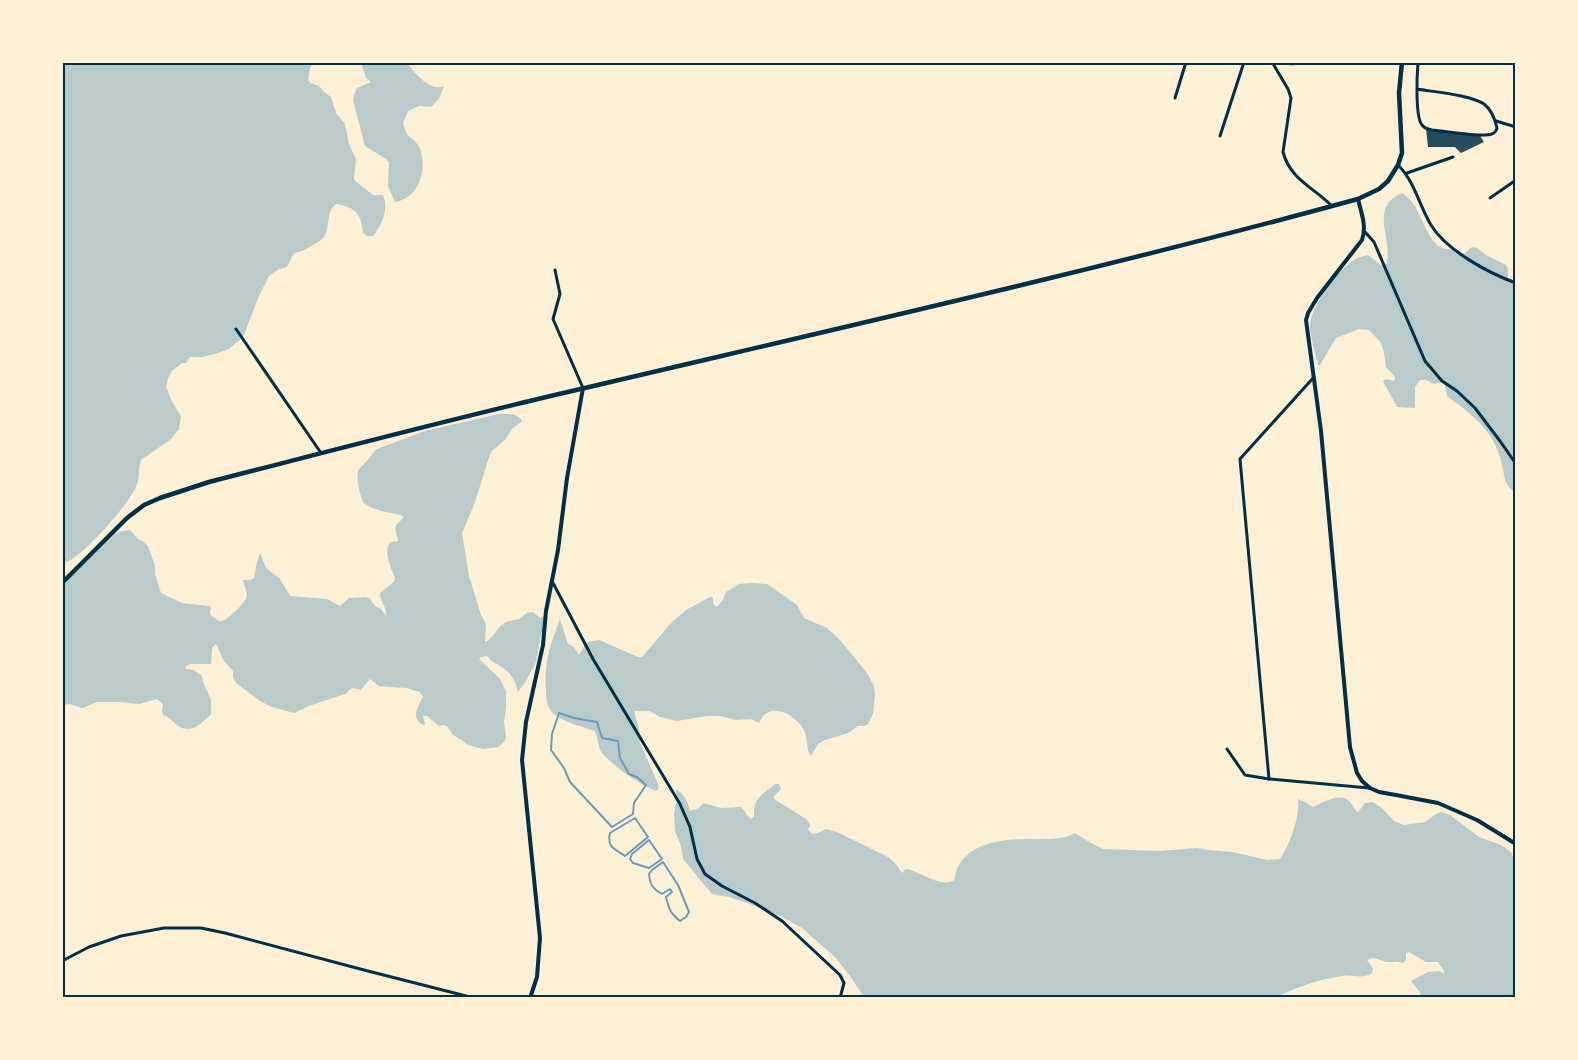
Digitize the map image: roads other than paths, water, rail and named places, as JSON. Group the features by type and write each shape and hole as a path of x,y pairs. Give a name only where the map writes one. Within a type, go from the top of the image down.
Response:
{"main road":[{"path":"62,583 127,518 144,505 209,482 583,388 842,329 1128,260 1358,199 1379,189 1388,181 1398,165 1402,152 1399,93 1402,62"}],"street":[{"path":"1175,98 1186,62"},
{"path":"1220,136 1244,62"},
{"path":"1272,63 1293,64 1301,62"},
{"path":"1417,89 1481,102 1489,109 1496,121 1496,131 1487,134 1426,129 1422,126 1419,120 1417,89 1418,62"},
{"path":"1272,63 1288,89 1291,98 1282,152 1285,160 1297,177 1332,206"},
{"path":"1496,121 1516,127"},
{"path":"1407,173 1453,157"},
{"path":"1398,165 1407,173 1431,225 1441,239 1472,260 1516,283"},
{"path":"1490,198 1516,180"},
{"path":"1358,199 1365,232 1374,242 1425,361 1442,381 1457,391 1475,408 1516,464"},
{"path":"1365,232 1362,240 1317,298 1306,320 1321,432 1350,747 1357,773 1370,788 1379,792 1438,803 1470,817 1516,844"},
{"path":"530,998 537,977 540,938 522,760 526,722 543,645 546,611 583,388 553,319 560,294 555,270"},
{"path":"1510,281 1516,277"},
{"path":"236,329 322,453"},
{"path":"1270,779 1240,459 1314,377"},
{"path":"552,580 593,659 680,804 690,827 697,859 705,874 782,921 840,975 844,983 840,998"},
{"path":"1227,748 1245,775 1370,788"},
{"path":"62,961 104,940 164,928 201,928 474,998"}],"waterway":[{"path":"559,713 597,722 602,738 618,741 620,758 629,774 637,777 646,785 634,803 633,814 612,827 570,782 564,768 551,750 552,734 559,713"},
{"path":"635,818 648,837 625,856 611,845 610,833 635,818"},
{"path":"649,840 662,859 649,868 633,863 630,859 632,854 649,840"},
{"path":"663,862 678,885 689,912 680,921 672,913 668,905 666,897 672,892 670,889 662,894 654,888 650,881 649,874 663,862"}]}
